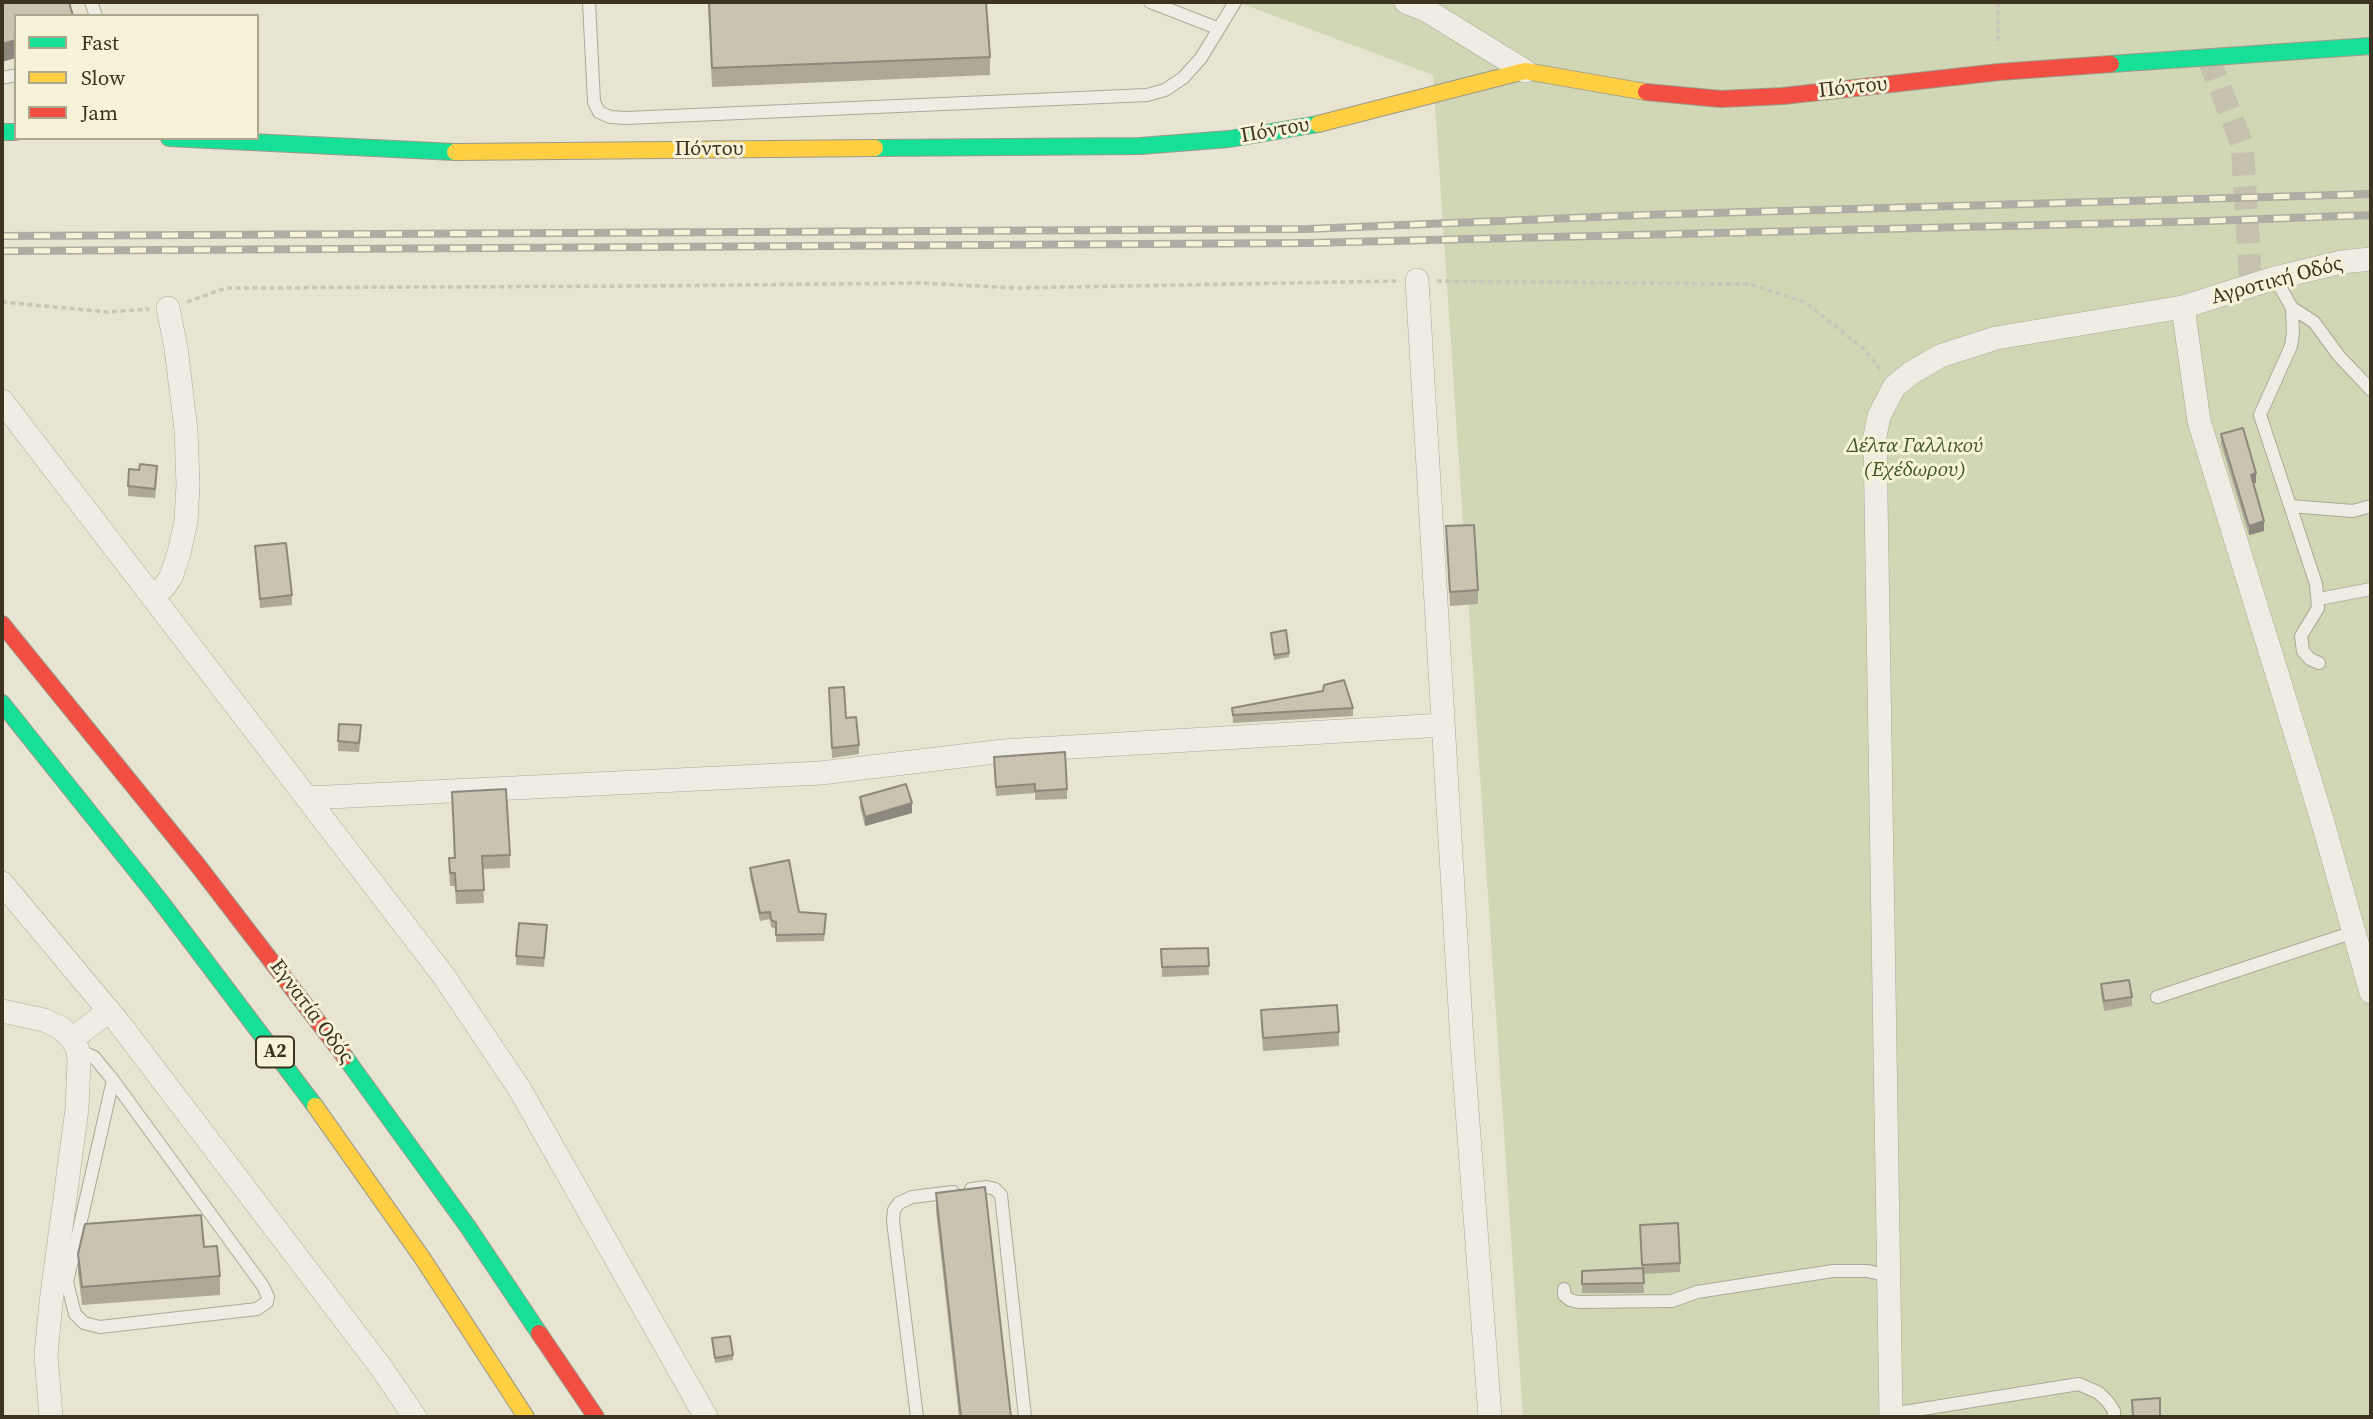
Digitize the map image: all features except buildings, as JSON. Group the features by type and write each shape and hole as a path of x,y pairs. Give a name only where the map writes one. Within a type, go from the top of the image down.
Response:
{"main road":[{"name":"Πόντου","path":"211,140 463,152 1140,146 1229,139 1315,125 1525,71 1658,94 1721,99 1783,96 1998,72 2371,46"},
{"name":"Εγνατία Οδός","path":"2,624 196,863 331,1037 468,1227 596,1417"},
{"name":"Α2","path":"2,703 158,898 293,1076 423,1259 526,1417"}],"street":[{"path":"1406,2 1426,10 1525,71"},
{"name":"Αγροτική Οδός","path":"1894,387 1911,373 1940,356 1996,338 2183,307 2276,278 2342,262 2371,259"},
{"path":"1417,280 1465,1082 1490,1417"},
{"path":"2183,307 2199,421 2321,816 2371,992"},
{"path":"153,595 164,587 171,577 179,553 186,521 188,485 186,430 168,308"},
{"path":"1891,1416 1875,436 1880,416 1894,387"},
{"path":"2,401 443,975 519,1088 706,1417"},
{"path":"309,798 821,774 1003,751 1443,725"},
{"path":"2,883 109,1011 372,1354 415,1417"},
{"path":"2,1010 44,1020 61,1028 75,1044 77,1109 46,1355 51,1417"},
{"path":"75,1044 109,1011"}],"lane":[{"path":"589,2 594,102 599,112 610,117 626,118 1147,95 1165,90 1183,78 1201,58 1235,2"},
{"path":"1150,2 1217,28"},
{"path":"2276,278 2292,308 2293,333 2291,346 2260,415 2316,584 2318,608 2301,636 2303,651 2310,659 2319,663"},
{"path":"2292,308 2314,322 2339,356 2371,390"},
{"path":"2290,506 2353,511 2371,506"},
{"path":"2319,599 2371,589"},
{"path":"2157,997 2354,932"},
{"path":"75,1044 94,1057 113,1080 263,1286 268,1297 263,1306 257,1309 100,1326 84,1322 75,1314 67,1282 113,1080"},
{"path":"917,1417 893,1221 894,1210 900,1203 912,1197 987,1187 995,1189 1001,1195 1024,1417"},
{"path":"1564,1289 1564,1295 1579,1303 1672,1301 1697,1292 1833,1271 1868,1271 1888,1276"},
{"path":"1891,1416 2079,1384 2099,1393 2114,1411 2114,1417"}],"path":[{"path":"1998,2 1998,72"},
{"path":"2,302 108,312 168,308 226,288 921,283 1016,288 1417,280 1749,284 1805,302 1864,349 1894,387"}],"green space":[{"name":"Δέλτα Γαλλικού (Εχέδωρου)","path":"1237,2 2371,2 2371,1417 1523,1417 1433,75"}],"tunnel":[{"path":"2208,57 2242,144 2251,285"}],"railway":[{"path":"2,236 1307,229 1643,215 2371,194"},
{"path":"2,251 1307,243 2371,215"}],"traffic: fast":[{"path":"2111,64 2371,46"},
{"path":"875,148 1140,146 1229,139 1318,124"},
{"path":"2,132 14,132"},
{"path":"210,140 455,152"},
{"path":"2,703 158,898 315,1106"},
{"path":"345,1057 468,1227 539,1333"}],"traffic: slow":[{"path":"1318,124 1525,71 1646,92"},
{"path":"455,152 875,148"},
{"path":"315,1106 423,1259 526,1417"}],"traffic: jam":[{"path":"1646,92 1721,99 1783,96 1999,72 2111,64"},
{"path":"2,624 196,863 345,1057"},
{"path":"539,1333 596,1417"}]}
